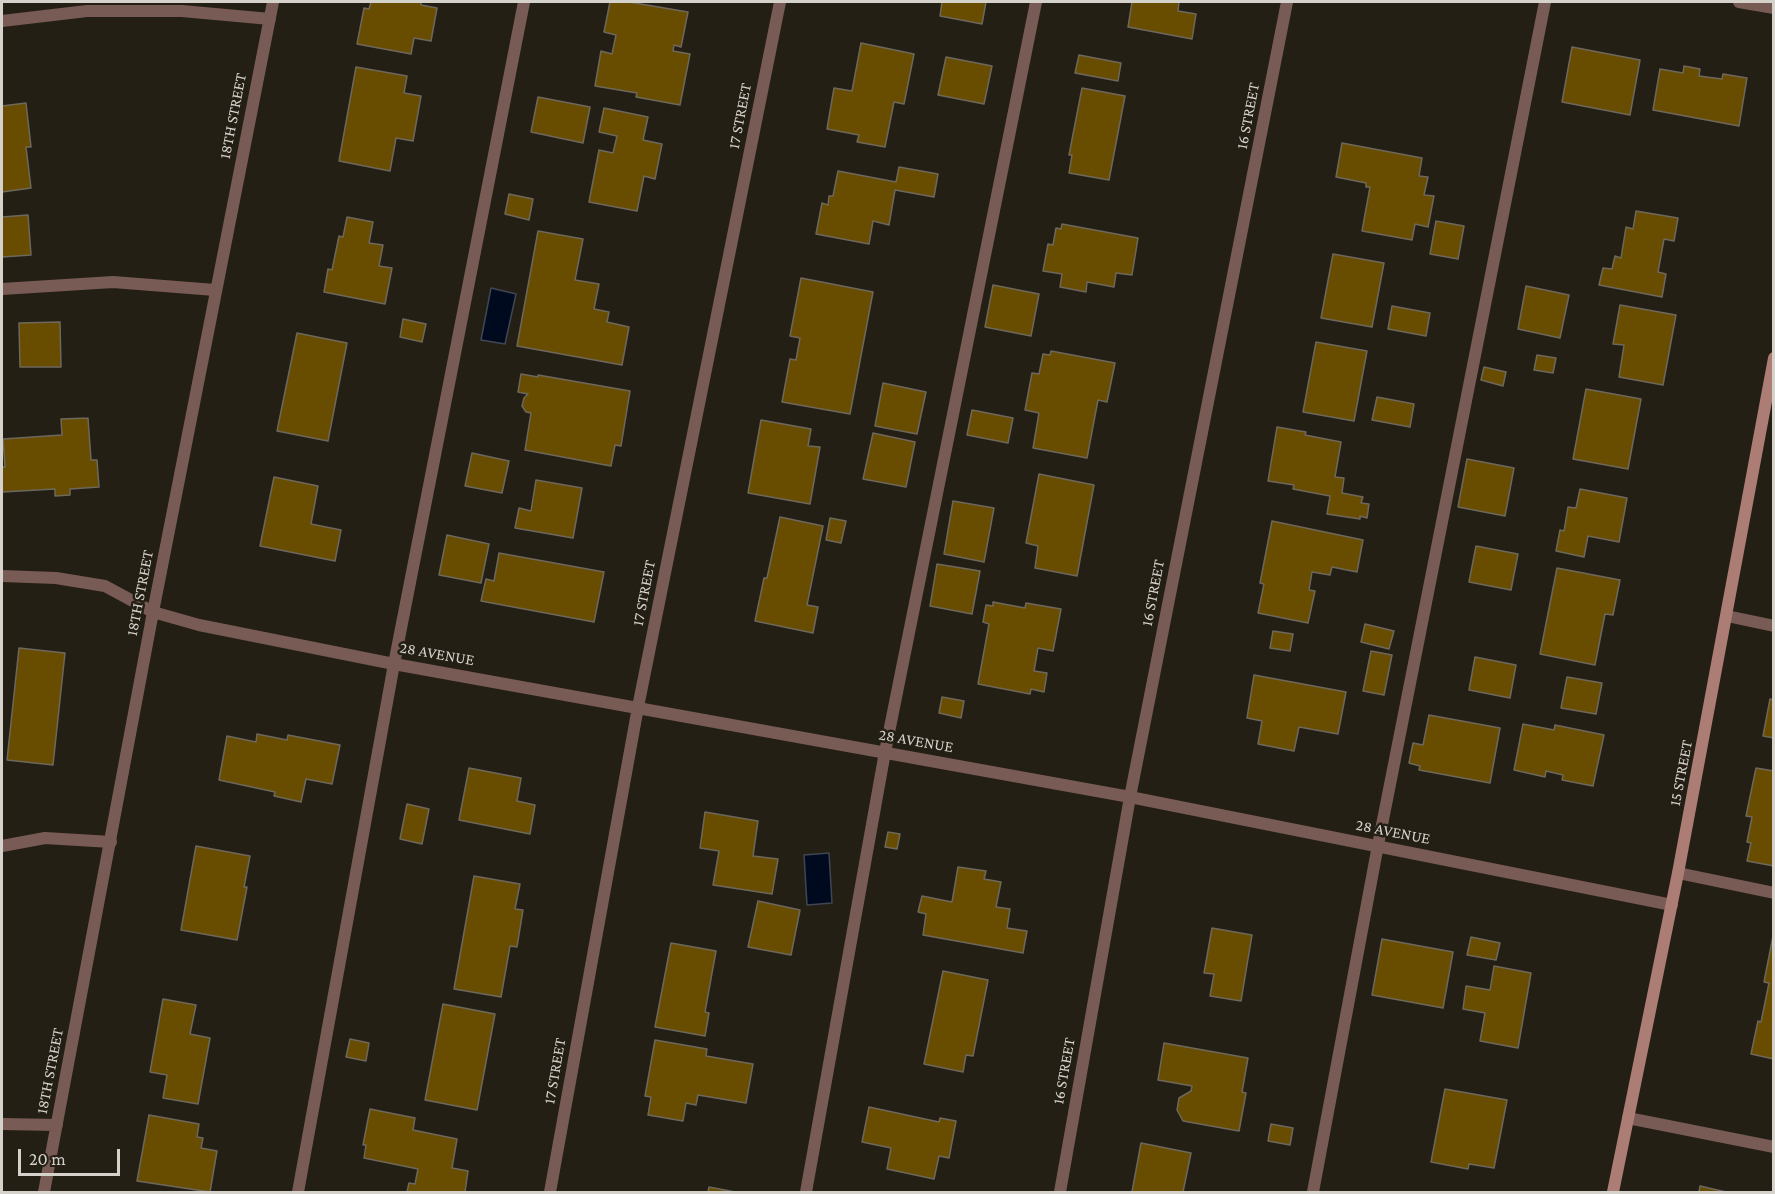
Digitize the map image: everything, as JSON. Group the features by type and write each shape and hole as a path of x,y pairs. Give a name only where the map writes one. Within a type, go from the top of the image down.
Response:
{"street":[{"name":"18TH STREET","path":"44,1192 153,612 273,2"},
{"path":"298,1192 394,664 524,2"},
{"name":"17 STREET","path":"550,1192 638,707 780,2"},
{"path":"806,1192 885,752 1036,2"},
{"name":"16 STREET","path":"1060,1192 1130,797 1287,2"},
{"path":"1313,1192 1378,845 1545,2"},
{"path":"1739,2 1773,8"},
{"path":"2,21 87,11 182,11 270,20"},
{"path":"2,289 113,282 215,290"},
{"name":"15 STREET","path":"1613,1192 1678,873 1773,358"},
{"name":"28 AVENUE","path":"2,576 56,578 105,586 153,612 199,625 394,664 1130,797 1672,904"},
{"path":"1727,616 1773,626"},
{"path":"2,846 45,838 111,842"},
{"path":"1678,873 1773,893"},
{"path":"1628,1118 1773,1147"},
{"path":"2,1124 57,1125"}],"water":[{"path":"491,288 516,294 505,344 481,340"},
{"path":"829,853 832,903 807,905 804,855"}],"building":[{"path":"371,2 421,2 421,5 437,8 431,41 414,38 411,54 357,44 364,8 369,9"},
{"path":"610,2 629,2 688,12 681,47 674,45 673,51 690,54 680,105 636,97 637,93 595,86 601,51 612,54 616,35 604,32"},
{"path":"942,2 986,2 982,24 940,16"},
{"path":"1132,2 1179,2 1178,11 1196,14 1192,39 1128,27"},
{"path":"861,43 914,54 904,104 894,102 885,147 857,142 859,135 827,129 834,88 852,91"},
{"path":"1572,47 1640,60 1630,115 1562,102"},
{"path":"1079,55 1121,63 1118,81 1075,73"},
{"path":"946,57 992,66 984,104 938,95"},
{"path":"1684,66 1700,69 1699,76 1722,79 1723,74 1747,78 1739,126 1653,110 1660,69 1683,73"},
{"path":"356,67 407,76 404,93 421,96 413,141 396,138 390,171 339,161"},
{"path":"1082,88 1125,96 1109,180 1069,173 1072,155 1069,155"},
{"path":"538,97 590,107 583,143 531,132"},
{"path":"26,103 31,147 26,147 31,188 2,192 2,106"},
{"path":"604,108 648,117 643,140 662,144 655,179 644,176 637,211 589,202 599,150 613,153 617,136 599,132"},
{"path":"1342,143 1422,158 1419,176 1428,177 1424,195 1434,196 1428,227 1415,224 1412,240 1362,231 1370,187 1366,187 1366,183 1336,177"},
{"path":"899,167 938,174 934,197 895,190 889,225 873,221 869,244 816,234 822,203 828,205 829,196 833,196 838,171 896,182"},
{"path":"509,194 533,199 529,220 505,214"},
{"path":"1636,211 1678,218 1674,241 1664,239 1658,272 1666,274 1662,297 1599,285 1603,268 1612,269 1615,256 1621,258 1626,227 1633,229"},
{"path":"28,215 31,255 2,257 2,217"},
{"path":"347,217 373,222 369,243 383,245 379,266 392,268 385,304 324,292 328,269 332,270 339,236 343,237"},
{"path":"1436,221 1464,226 1458,259 1430,254"},
{"path":"1062,224 1138,238 1132,275 1116,273 1114,287 1087,282 1086,292 1060,287 1062,274 1043,271 1048,244 1053,245 1056,228 1061,229"},
{"path":"538,231 583,239 575,280 599,284 594,309 609,312 607,322 629,327 622,365 517,346"},
{"path":"1333,254 1384,263 1372,327 1321,318"},
{"path":"801,278 873,292 850,414 782,402 790,359 796,360 800,338 790,336"},
{"path":"993,285 1039,294 1031,336 985,327"},
{"path":"1526,286 1569,295 1560,338 1518,329"},
{"path":"1620,305 1676,315 1663,385 1619,377 1624,345 1613,344"},
{"path":"1392,306 1430,313 1426,336 1388,329"},
{"path":"403,319 426,324 422,342 400,337"},
{"path":"60,322 61,367 20,367 19,323"},
{"path":"297,333 347,343 328,441 277,431"},
{"path":"1316,342 1367,351 1354,421 1303,412"},
{"path":"1051,351 1115,363 1107,402 1098,400 1087,458 1033,448 1039,413 1025,410 1032,373 1039,374 1043,354 1050,355"},
{"path":"1537,355 1556,358 1553,373 1534,370"},
{"path":"1484,367 1506,372 1503,386 1481,380"},
{"path":"521,374 630,391 621,446 615,445 611,466 525,450 531,413 526,412 522,406 528,394 518,392"},
{"path":"883,383 926,392 917,434 875,426"},
{"path":"1586,389 1641,399 1628,469 1573,459"},
{"path":"1377,397 1414,404 1410,427 1372,420"},
{"path":"972,410 1013,418 1008,443 967,435"},
{"path":"88,418 91,460 97,460 99,487 70,489 70,495 55,496 55,489 2,492 2,467 5,467 3,439 62,435 61,419"},
{"path":"761,420 811,429 808,446 820,447 810,504 748,493"},
{"path":"1277,427 1341,442 1335,477 1344,478 1342,493 1363,497 1361,503 1369,504 1367,518 1327,514 1330,496 1293,489 1294,485 1268,481"},
{"path":"873,433 915,442 906,487 863,479"},
{"path":"472,453 509,461 502,493 465,486"},
{"path":"1467,459 1514,468 1505,516 1458,507"},
{"path":"1039,474 1094,485 1077,576 1035,568 1038,546 1026,543"},
{"path":"274,477 318,486 311,524 341,530 335,561 260,546"},
{"path":"536,480 582,488 573,538 515,528 519,508 531,511"},
{"path":"1580,489 1627,498 1619,542 1588,536 1584,557 1556,551 1560,530 1564,531 1568,507 1576,508"},
{"path":"953,501 994,508 984,562 944,554"},
{"path":"780,517 823,526 807,605 818,607 813,633 755,621"},
{"path":"830,518 846,521 841,543 826,540"},
{"path":"1272,521 1363,540 1357,572 1332,567 1330,575 1312,572 1309,590 1315,591 1308,623 1258,613 1264,584 1260,583"},
{"path":"447,535 489,544 481,583 439,575"},
{"path":"1476,546 1518,554 1511,590 1469,582"},
{"path":"499,553 604,572 594,622 481,601 486,579 494,581"},
{"path":"937,564 980,571 972,614 930,606"},
{"path":"1557,568 1620,580 1613,615 1605,614 1595,665 1540,654"},
{"path":"993,602 1025,608 1026,603 1061,609 1053,651 1038,648 1034,671 1047,673 1044,692 1031,689 1030,694 978,684 989,624 983,622 986,605 993,606"},
{"path":"1365,624 1394,631 1389,649 1361,642"},
{"path":"1273,631 1293,634 1290,651 1270,648"},
{"path":"19,648 65,653 53,765 7,760"},
{"path":"1371,651 1392,655 1384,695 1363,691"},
{"path":"1475,657 1516,665 1510,698 1469,690"},
{"path":"1254,675 1346,692 1338,734 1299,727 1294,751 1258,744 1262,721 1247,718"},
{"path":"1567,677 1602,683 1596,714 1561,708"},
{"path":"942,697 964,701 961,718 939,713"},
{"path":"1770,699 1774,700 1774,738 1763,736"},
{"path":"1429,715 1500,728 1490,783 1419,770 1420,766 1409,763 1413,743 1423,745"},
{"path":"1523,724 1554,730 1555,725 1604,735 1593,786 1562,780 1563,775 1546,771 1545,777 1514,770"},
{"path":"257,734 287,740 288,735 340,745 332,784 306,779 301,802 274,796 275,792 219,780 227,736 256,742"},
{"path":"469,768 521,778 517,801 535,805 530,834 459,820"},
{"path":"1756,768 1774,771 1774,866 1747,861 1751,843 1747,842 1752,817 1746,816"},
{"path":"407,804 429,809 422,844 400,839"},
{"path":"705,812 758,821 753,856 778,859 772,894 713,885 719,851 700,848"},
{"path":"888,832 900,834 897,849 885,847"},
{"path":"196,846 250,856 237,940 181,930"},
{"path":"958,867 986,871 984,879 1001,882 996,907 1010,909 1007,928 1027,931 1023,953 923,935 926,914 918,912 922,896 952,902"},
{"path":"474,876 520,884 515,909 523,910 517,947 510,946 501,997 454,989"},
{"path":"758,901 800,910 791,955 748,947"},
{"path":"1212,928 1252,935 1241,1001 1210,996 1214,974 1204,973"},
{"path":"1773,936 1774,1059 1751,1054 1758,1021 1761,1022 1769,983 1764,982"},
{"path":"1471,937 1500,943 1496,960 1467,955"},
{"path":"1382,939 1453,952 1443,1008 1372,995"},
{"path":"671,943 716,951 705,1012 709,1013 705,1036 655,1027"},
{"path":"1494,966 1531,973 1518,1048 1480,1041 1485,1013 1463,1009 1466,986 1490,990"},
{"path":"943,971 988,980 973,1056 966,1055 963,1072 924,1064"},
{"path":"163,999 196,1005 190,1034 210,1038 198,1104 163,1098 167,1075 150,1072"},
{"path":"443,1004 495,1014 477,1110 425,1100"},
{"path":"350,1039 369,1043 366,1061 346,1057"},
{"path":"655,1040 707,1049 706,1056 753,1064 746,1103 698,1095 696,1105 686,1103 683,1121 648,1115 651,1097 645,1096"},
{"path":"1164,1043 1248,1058 1242,1092 1246,1093 1239,1131 1183,1121 1177,1110 1179,1098 1191,1091 1192,1086 1158,1080"},
{"path":"1445,1089 1507,1100 1494,1168 1469,1164 1468,1169 1431,1162"},
{"path":"869,1107 939,1122 940,1118 956,1121 949,1158 939,1156 934,1179 887,1169 891,1148 862,1142"},
{"path":"370,1109 415,1118 413,1130 457,1139 452,1168 468,1171 465,1192 407,1192 409,1183 415,1184 418,1169 364,1158 366,1145 363,1145"},
{"path":"149,1115 199,1124 197,1137 203,1138 201,1148 217,1151 210,1192 137,1181"},
{"path":"1271,1124 1293,1128 1290,1145 1268,1141"},
{"path":"1141,1143 1191,1153 1183,1192 1132,1192"},
{"path":"1700,1186 1726,1192 1699,1192"},
{"path":"709,1187 735,1192 708,1192"}]}
